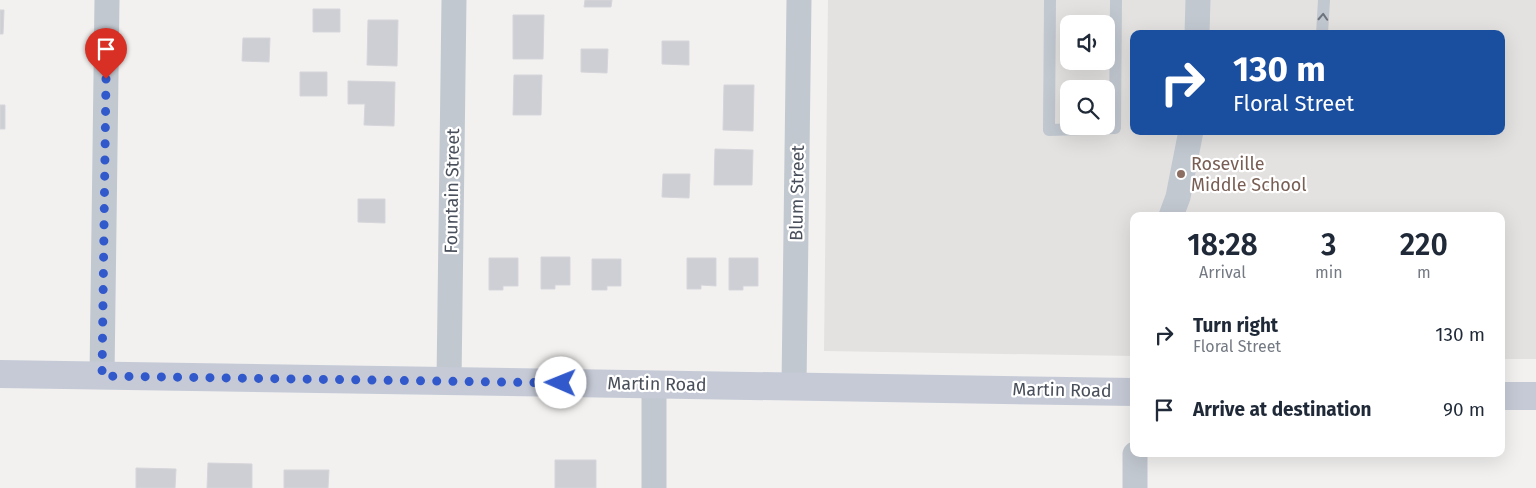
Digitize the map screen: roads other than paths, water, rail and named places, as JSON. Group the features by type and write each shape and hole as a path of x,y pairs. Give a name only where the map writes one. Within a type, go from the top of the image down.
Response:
{"street":[{"path":"102,376 107,0"},
{"name":"Fountain Street","path":"449,381 454,0"},
{"name":"Blum Street","path":"794,385 799,0"},
{"path":"1197,30 1198,0"},
{"path":"1172,212 1178,197 1190,135"},
{"name":"Martin Road","path":"0,374 794,385 1130,392"},
{"path":"654,384 654,488"},
{"path":"1505,396 1536,396"},
{"path":"1135,457 1135,488"}],"lane":[{"path":"1050,0 1049,130 1115,128 1116,0"},
{"path":"1322,30 1324,0"}],"place":[{"name":"Roseville Middle School","path":"1181,174"}]}
